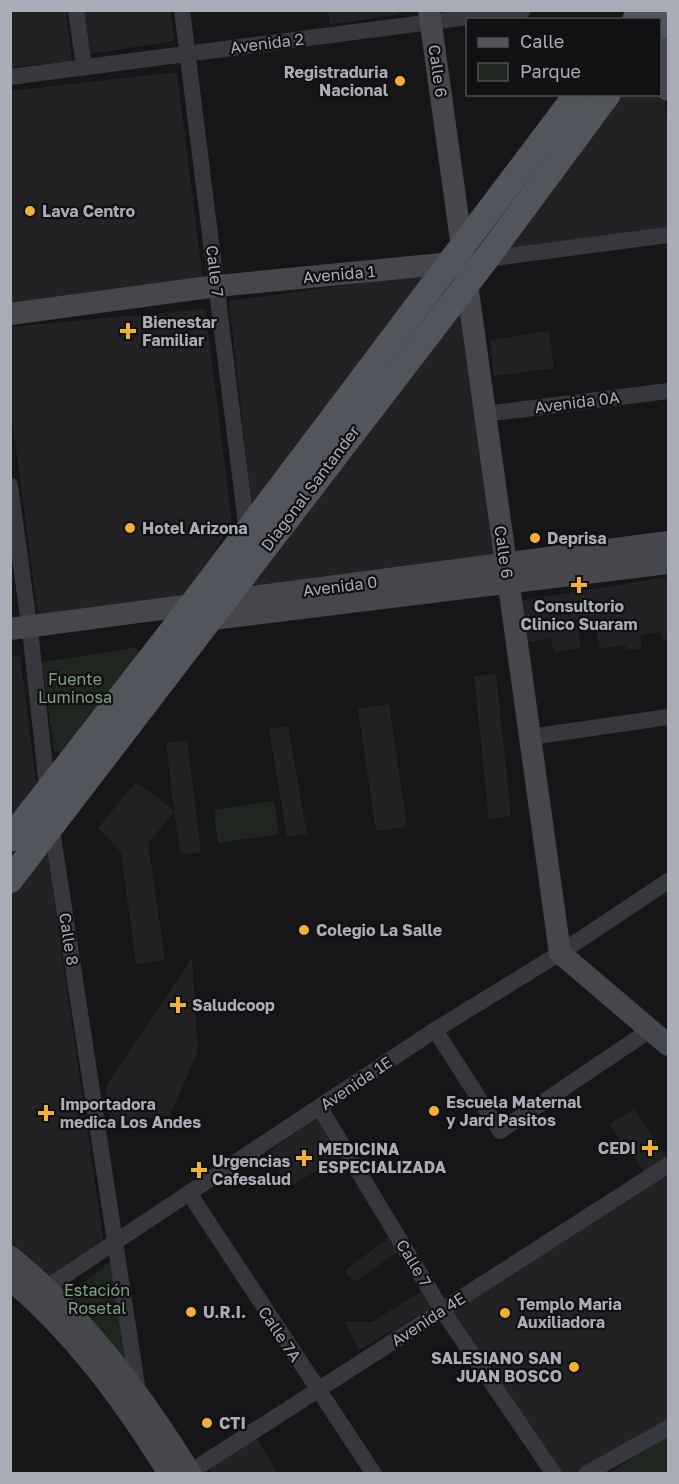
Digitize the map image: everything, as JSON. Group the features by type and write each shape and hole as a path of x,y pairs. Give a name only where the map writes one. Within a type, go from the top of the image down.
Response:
{"main road":[{"name":"Diagonal Santander","path":"10,880 218,610 466,262 576,96"},
{"name":"Diagonal Santander","path":"10,838 247,531 466,262 606,96"}],"street":[{"path":"76,10 84,67"},
{"name":"Calle 7","path":"182,10 247,531"},
{"name":"Avenida 2","path":"10,76 188,53 430,16 523,10"},
{"name":"Calle 6","path":"430,16 466,262 560,953"},
{"path":"661,35 669,90"},
{"name":"Avenida 1","path":"10,314 216,286 466,262 669,235"},
{"name":"Avenida 0A","path":"485,414 669,391"},
{"name":"Calle 8","path":"10,485 20,634 47,791 138,1392"},
{"name":"Avenida 0","path":"507,574 669,542"},
{"name":"Avenida 0","path":"20,634 507,574 669,563"},
{"path":"530,737 669,717"},
{"name":"Avenida 1E","path":"46,1288 435,1030 560,953 669,881"},
{"path":"560,953 669,1045"},
{"path":"435,1030 500,1131 650,1030"},
{"name":"Calle 7","path":"320,1108 442,1310 554,1473"},
{"name":"Avenida 4E","path":"185,1473 318,1391 669,1165"},
{"name":"Calle 7A","path":"189,1193 374,1473"},
{"path":"10,1256 46,1288 93,1338 138,1392 185,1473"},
{"path":"10,1279 45,1310 185,1473"},
{"path":"586,1473 669,1428"}],"shaded area":[{"path":"10,11 66,11 72,61 11,67"},
{"path":"84,11 171,11 174,41 90,54"},
{"path":"328,11 399,11 399,14 330,25"},
{"path":"661,64 668,130 668,230 498,253 617,96 661,96"},
{"path":"177,72 203,280 11,306 10,91"},
{"path":"436,273 252,507 229,301"},
{"path":"464,296 496,561 231,599"},
{"path":"205,309 232,523 186,597 38,616 11,411 10,327"},
{"path":"549,331 554,368 494,376 490,340"},
{"path":"668,577 668,639 662,640 660,632 640,635 642,648 627,650 625,645 600,649 596,628 579,632 580,648 554,652 551,638 527,643 519,601"},
{"path":"20,655 38,798 11,833 11,657"},
{"path":"496,674 511,816 489,819 474,676"},
{"path":"389,704 407,827 376,831 358,709"},
{"path":"288,726 307,834 287,837 269,729"},
{"path":"187,740 201,852 181,855 174,812 148,843 165,960 136,964 121,852 98,828 136,782 174,810 166,743"},
{"path":"46,844 105,1252 50,1276 11,1241 11,893"},
{"name":"Saludcoop","path":"192,959 198,1051 170,1115 111,1123 105,1087"},
{"path":"634,1109 668,1159 646,1174 609,1124"},
{"name":"MEDICINA ESPECIALIZADA","path":"320,1116 344,1154 289,1188 267,1153"},
{"name":"SALESIANO SAN JUAN BOSCO","path":"668,1170 668,1422 589,1473 548,1473 446,1313"},
{"path":"393,1234 402,1249 354,1282 345,1271"},
{"path":"426,1288 432,1307 359,1350 345,1322 372,1322"},
{"path":"255,1437 278,1473 212,1473 207,1466"}],"green space":[{"name":"Fuente Luminosa","path":"133,648 139,653 62,753 54,751 42,662"},
{"path":"274,801 279,834 218,843 214,810"},
{"name":"Estación Rosetal","path":"111,1261 125,1362 67,1295"},
{"path":"668,1436 668,1473 609,1473"}],"place":[{"name":"Registraduria Nacional","path":"400,81"},
{"name":"Lava Centro","path":"30,211"},
{"name":"Bienestar Familiar","path":"128,331"},
{"name":"Hotel Arizona","path":"130,528"},
{"name":"Deprisa","path":"535,538"},
{"name":"Consultorio Clinico Suaram","path":"579,585"},
{"name":"Colegio La Salle","path":"304,930"},
{"name":"Saludcoop","path":"178,1005"},
{"name":"Escuela Maternal y Jard Pasitos","path":"434,1111"},
{"name":"Importadora medica Los Andes","path":"46,1113"},
{"name":"CEDI","path":"650,1148"},
{"name":"MEDICINA ESPECIALIZADA","path":"304,1158"},
{"name":"Urgencias Cafesalud","path":"199,1170"},
{"name":"U.R.I.","path":"191,1312"},
{"name":"Templo Maria Auxiliadora","path":"505,1313"},
{"name":"SALESIANO SAN JUAN BOSCO","path":"574,1367"},
{"name":"CTI","path":"207,1423"}]}
